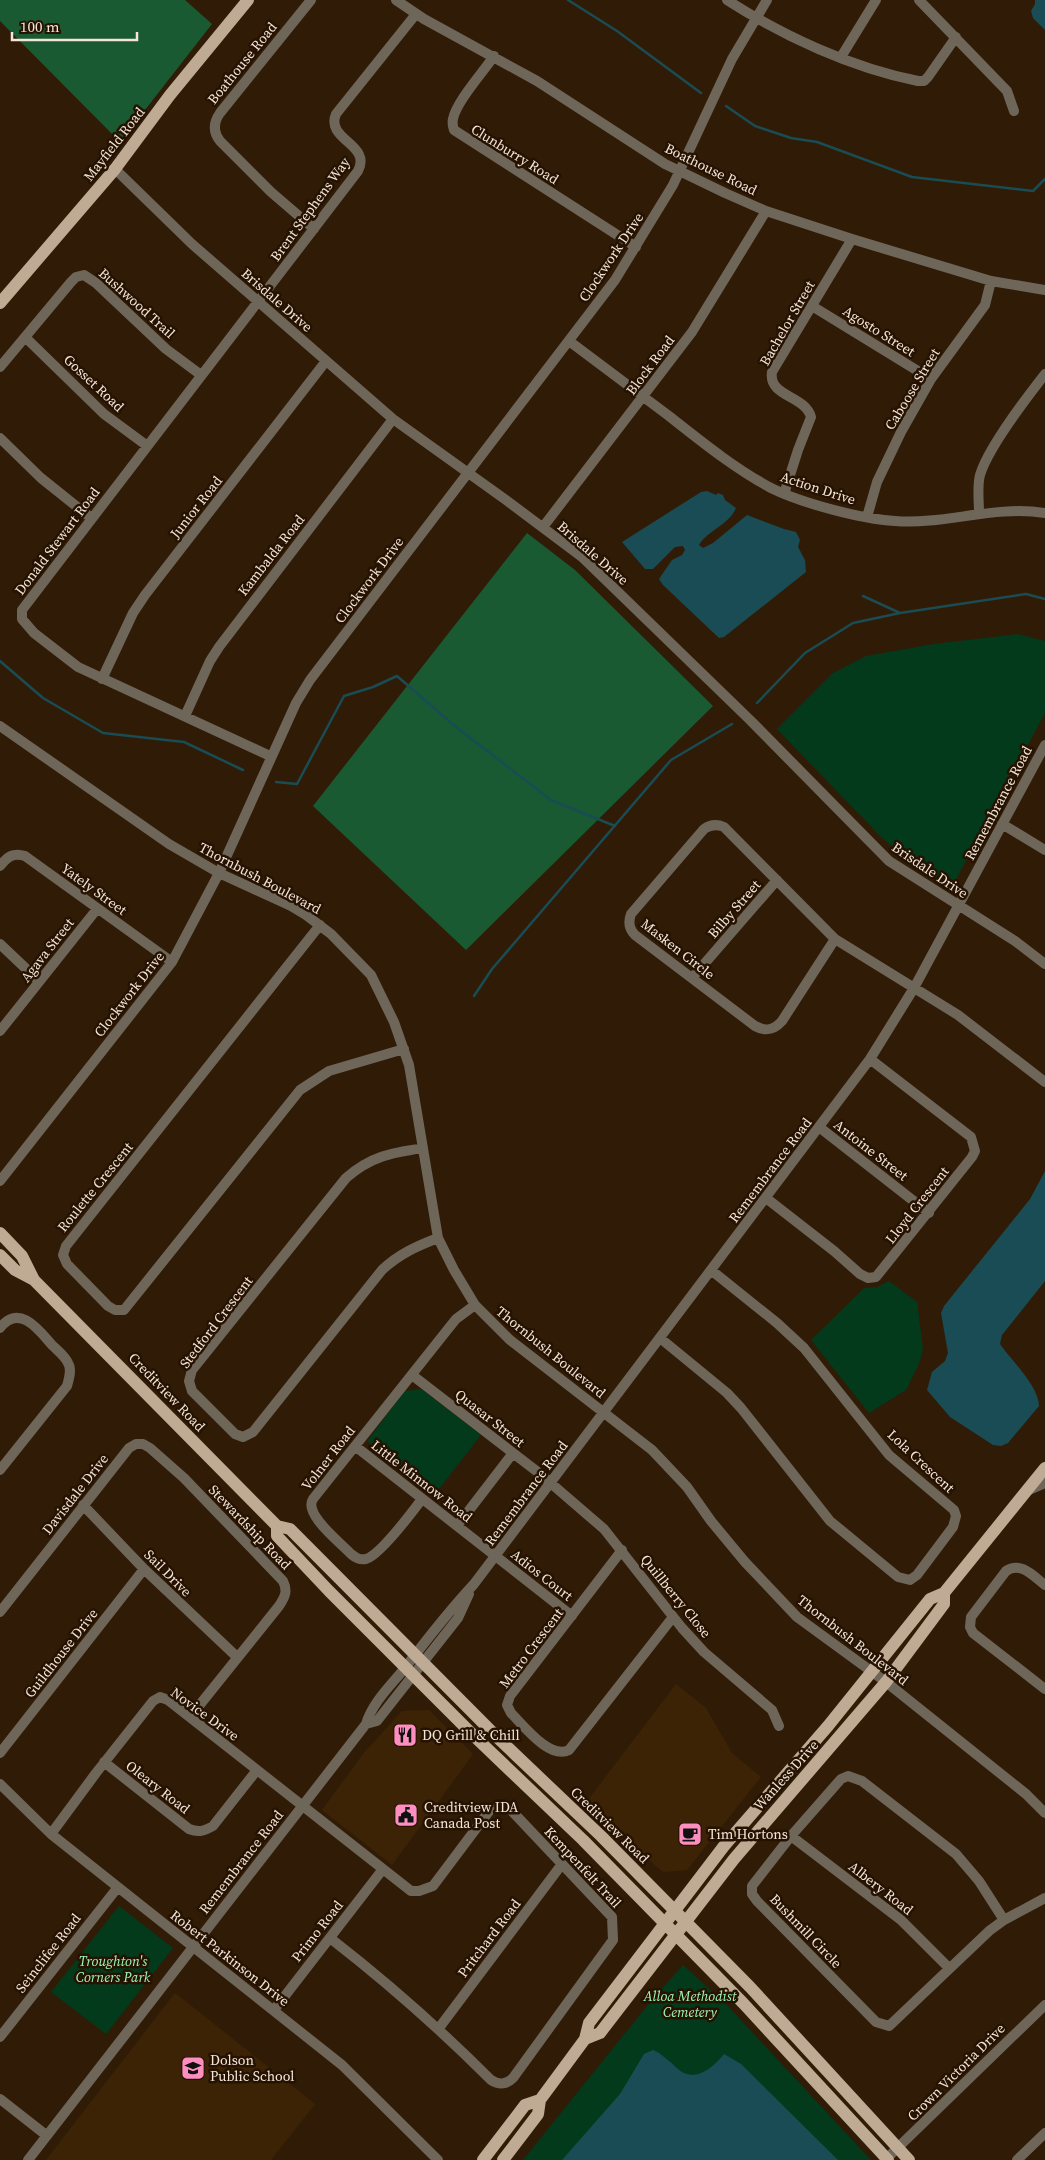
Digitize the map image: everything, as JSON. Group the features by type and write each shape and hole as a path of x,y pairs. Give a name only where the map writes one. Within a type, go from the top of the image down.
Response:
{"main road":[{"name":"Mayfield Road","path":"0,303 115,169 170,95 248,0"},
{"name":"Creditview Road","path":"0,1233 22,1256 34,1280"},
{"name":"Creditview Road","path":"0,1255 15,1270 34,1280 278,1526 290,1529 501,1741 601,1836 750,1987 909,2160"},
{"name":"Wanless Drive","path":"503,2160 538,2114 540,2100 585,2039 589,2023 674,1910 745,1821 822,1733 930,1599 944,1593 1045,1468"},
{"name":"Creditview Road","path":"278,1526 277,1536 474,1737 583,1840 676,1934 743,2003 887,2159"},
{"name":"Wanless Drive","path":"585,2039 600,2033 685,1921 756,1832 886,1682 944,1604 944,1593"},
{"path":"474,1737 483,1734 501,1741"},
{"name":"Wanless Drive","path":"483,2160 525,2105 540,2100"}],"street":[{"name":"Boathouse Road","path":"311,0 220,113 214,124 216,136 220,141 271,192 314,229"},
{"name":"Boathouse Road","path":"396,0 452,35 494,56 537,81 637,146 680,171 766,211 852,240 991,281 1045,290"},
{"path":"727,0 798,39 841,57 911,80 924,81 956,37"},
{"name":"Clockwork Drive","path":"0,1181 172,962 219,873 270,756 296,703 310,680 615,280 680,171 732,58 767,0"},
{"path":"841,57 876,0"},
{"path":"919,0 1007,91 1014,111"},
{"name":"Brent Stephens Way","path":"258,302 358,171 362,162 359,152 337,131 334,126 336,114 416,14"},
{"name":"Clunburry Road","path":"494,56 472,85 454,114 452,120 454,130 636,247"},
{"name":"Brisdale Drive","path":"115,169 192,244 393,419 582,557 750,720 889,860 1015,941 1045,964"},
{"name":"Block Road","path":"543,527 699,321 766,211"},
{"name":"Bachelor Street","path":"784,494 811,417 805,406 773,384 772,372 852,240"},
{"name":"Bushwood Trail","path":"0,367 71,282 76,277 84,275 96,283 166,349 200,375"},
{"name":"Caboose Street","path":"867,517 877,482 891,452 931,379 985,305 991,281"},
{"name":"Donald Stewart Road","path":"258,302 26,603 21,615 25,624 34,633 78,667 270,756"},
{"name":"Agosto Street","path":"812,306 931,379"},
{"name":"Gosset Road","path":"25,337 104,414 146,445"},
{"name":"Action Drive","path":"569,341 726,461 784,494 867,517 915,522 979,513 1019,510 1045,513"},
{"name":"Junior Road","path":"102,679 137,607 326,360"},
{"path":"979,513 981,472 1016,414 1045,374"},
{"name":"Kambalda Road","path":"185,716 210,661 223,641 393,419"},
{"path":"0,438 41,478 91,518"},
{"name":"Thornbush Boulevard","path":"0,726 169,844 219,873 291,906 320,925 371,975 394,1022 409,1065 438,1238 475,1305 510,1340 652,1450 687,1488 745,1562 797,1617 886,1682 1026,1794 1045,1813"},
{"name":"Remembrance Road","path":"28,2160 366,1724 369,1714 458,1618 474,1584 870,1059 914,988 1045,744"},
{"path":"1002,824 1045,850"},
{"name":"Masken Circle","path":"835,939 782,1021 770,1029 761,1029 635,935 629,923 631,914 692,843 709,826 719,825 724,827 835,939 958,1015 1045,1082"},
{"name":"Yately Street","path":"0,866 12,855 25,856 172,962"},
{"name":"Bilby Street","path":"692,978 776,880"},
{"name":"Agava Street","path":"0,1031 97,909"},
{"name":"Roulette Crescent","path":"320,925 66,1246 63,1255 67,1264 108,1306 115,1310 124,1310 300,1090 329,1071 404,1049"},
{"path":"0,944 39,981"},
{"name":"Lloyd Crescent","path":"766,1198 860,1274 868,1278 876,1277 882,1272 972,1157 975,1151 971,1137 870,1059"},
{"name":"Antoine Street","path":"819,1127 929,1213"},
{"name":"Stedford Crescent","path":"423,1148 395,1152 371,1160 346,1178 192,1370 189,1381 192,1392 235,1434 243,1436 253,1432 382,1270 396,1257 412,1248 438,1238"},
{"name":"Lola Crescent","path":"660,1338 727,1393 741,1408 830,1521 898,1577 910,1580 917,1575 953,1527 956,1516 954,1510 889,1454 804,1348 778,1323 711,1270"},
{"name":"Volner Road","path":"422,1499 405,1522 371,1556 364,1559 358,1559 352,1554 314,1516 311,1503 456,1319 475,1305"},
{"path":"0,1328 6,1321 14,1318 32,1322 69,1364 70,1375 67,1386 0,1470"},
{"name":"Quasar Street","path":"412,1375 550,1483"},
{"name":"Davisdale Drive","path":"0,1612 128,1448 136,1444 143,1444 184,1478"},
{"name":"Little Minnow Road","path":"355,1446 496,1556"},
{"path":"458,1526 512,1453"},
{"name":"Stewardship Road","path":"184,1478 283,1581 285,1586 284,1598 279,1606 190,1717"},
{"name":"Quillberry Close","path":"550,1483 604,1529 673,1617 704,1652 772,1710 779,1726"},
{"path":"1029,1490 1045,1483"},
{"name":"Sail Drive","path":"83,1505 144,1569 237,1657"},
{"name":"Metro Crescent","path":"622,1550 510,1696 508,1705 511,1713 551,1751 561,1753 573,1747 673,1617"},
{"name":"Adios Court","path":"496,1556 572,1616"},
{"path":"1045,1585 1026,1570 1012,1567 1006,1571 973,1613 970,1622 973,1634 1045,1689"},
{"name":"Guildhouse Drive","path":"0,1753 144,1569"},
{"name":"Novice Drive","path":"51,1834 104,1762 153,1701 160,1697 168,1700 302,1806"},
{"name":"Oleary Road","path":"104,1762 189,1829 203,1832 213,1826 257,1770"},
{"name":"Bushmill Circle","path":"1004,1920 979,1881 956,1854 862,1781 848,1776 840,1779 758,1876 752,1886 752,1894 757,1901 876,2022 889,2026 949,1968 1004,1920 1045,1898"},
{"name":"Robert Parkinson Drive","path":"0,1784 51,1834 342,2065 438,2160"},
{"name":"Kempenfelt Trail","path":"302,1806 412,1891 426,1890 433,1886 490,1810 499,1806 509,1808 612,1917 613,1940 512,2078 500,2084 491,2080 439,2028 385,1980 330,1938"},
{"name":"Albery Road","path":"791,1836 901,1920 949,1968"},
{"name":"Pritchard Road","path":"439,2028 562,1864"},
{"name":"Primo Road","path":"274,2010 383,1869"},
{"name":"Seinclifee Road","path":"0,2037 118,1888"},
{"name":"Crown Victoria Drive","path":"887,2159 897,2147 913,2134 1045,2005"},
{"path":"0,2099 46,2135"},
{"path":"1017,2160 1045,2133"}],"shaded area":[{"path":"676,1684 706,1708 732,1753 761,1777 687,1870 663,1872 585,1804"},
{"path":"429,1710 473,1754 392,1865 322,1810 363,1754 402,1711"},
{"name":"Dolson Public School","path":"175,1993 315,2104 271,2160 46,2160"}],"green space":[{"path":"0,0 185,0 212,24 120,142 0,21"},
{"path":"527,533 575,570 713,706 466,950 313,806"},
{"path":"1018,634 1045,641 1045,713 954,883 949,884 904,856 881,837 777,729 833,673 866,656 934,644"},
{"path":"889,1281 917,1302 923,1349 919,1364 906,1390 869,1413 811,1340 864,1288 877,1287"},
{"path":"421,1389 481,1435 435,1494 367,1441 405,1391"},
{"name":"Troughton's Corners Park","path":"119,1906 173,1948 106,2034 51,1992"},
{"name":"Alloa Methodist Cemetery","path":"683,1965 727,2005 871,2160 523,2160 651,2001"}],"water":[{"path":"1035,0 1045,0 1045,30 1033,18 1031,11"},
{"path":"707,491 716,495 718,493 723,495 725,500 736,508 729,519 708,535 699,545 703,548 713,543 747,515 796,532 800,540 798,547 805,560 806,572 724,637 719,638 659,579 672,560 682,555 685,550 683,546 675,547 653,569 645,569 622,542 701,492"},
{"path":"1045,1171 1045,1281 1002,1335 1000,1344 1030,1382 1038,1398 1039,1406 1008,1443 1001,1446 993,1445 950,1417 927,1390 932,1372 945,1361 948,1353 941,1313 944,1306 1030,1199"},
{"path":"653,2050 682,2072 690,2075 696,2075 707,2070 724,2054 741,2064 838,2160 562,2160 620,2094 644,2054"}],"waterway":[{"path":"568,0 617,31 701,93"},
{"path":"726,106 755,126 791,138 817,142 912,177 1033,191 1045,179"},
{"path":"757,703 805,653 853,623 900,613 1026,594 1045,599"},
{"path":"863,596 900,613"},
{"path":"0,661 43,698 103,733 184,742 243,770"},
{"path":"276,782 297,784 344,696 373,687 397,676 456,727 551,800 615,826"},
{"path":"474,996 492,969 671,760 732,724"}],"place":[{"name":"DQ Grill & Chill","path":"405,1735"},
{"name":"Creditview IDA Canada Post","path":"406,1815"},
{"name":"Tim Hortons","path":"690,1834"},
{"name":"Dolson Public School","path":"193,2068"}]}
